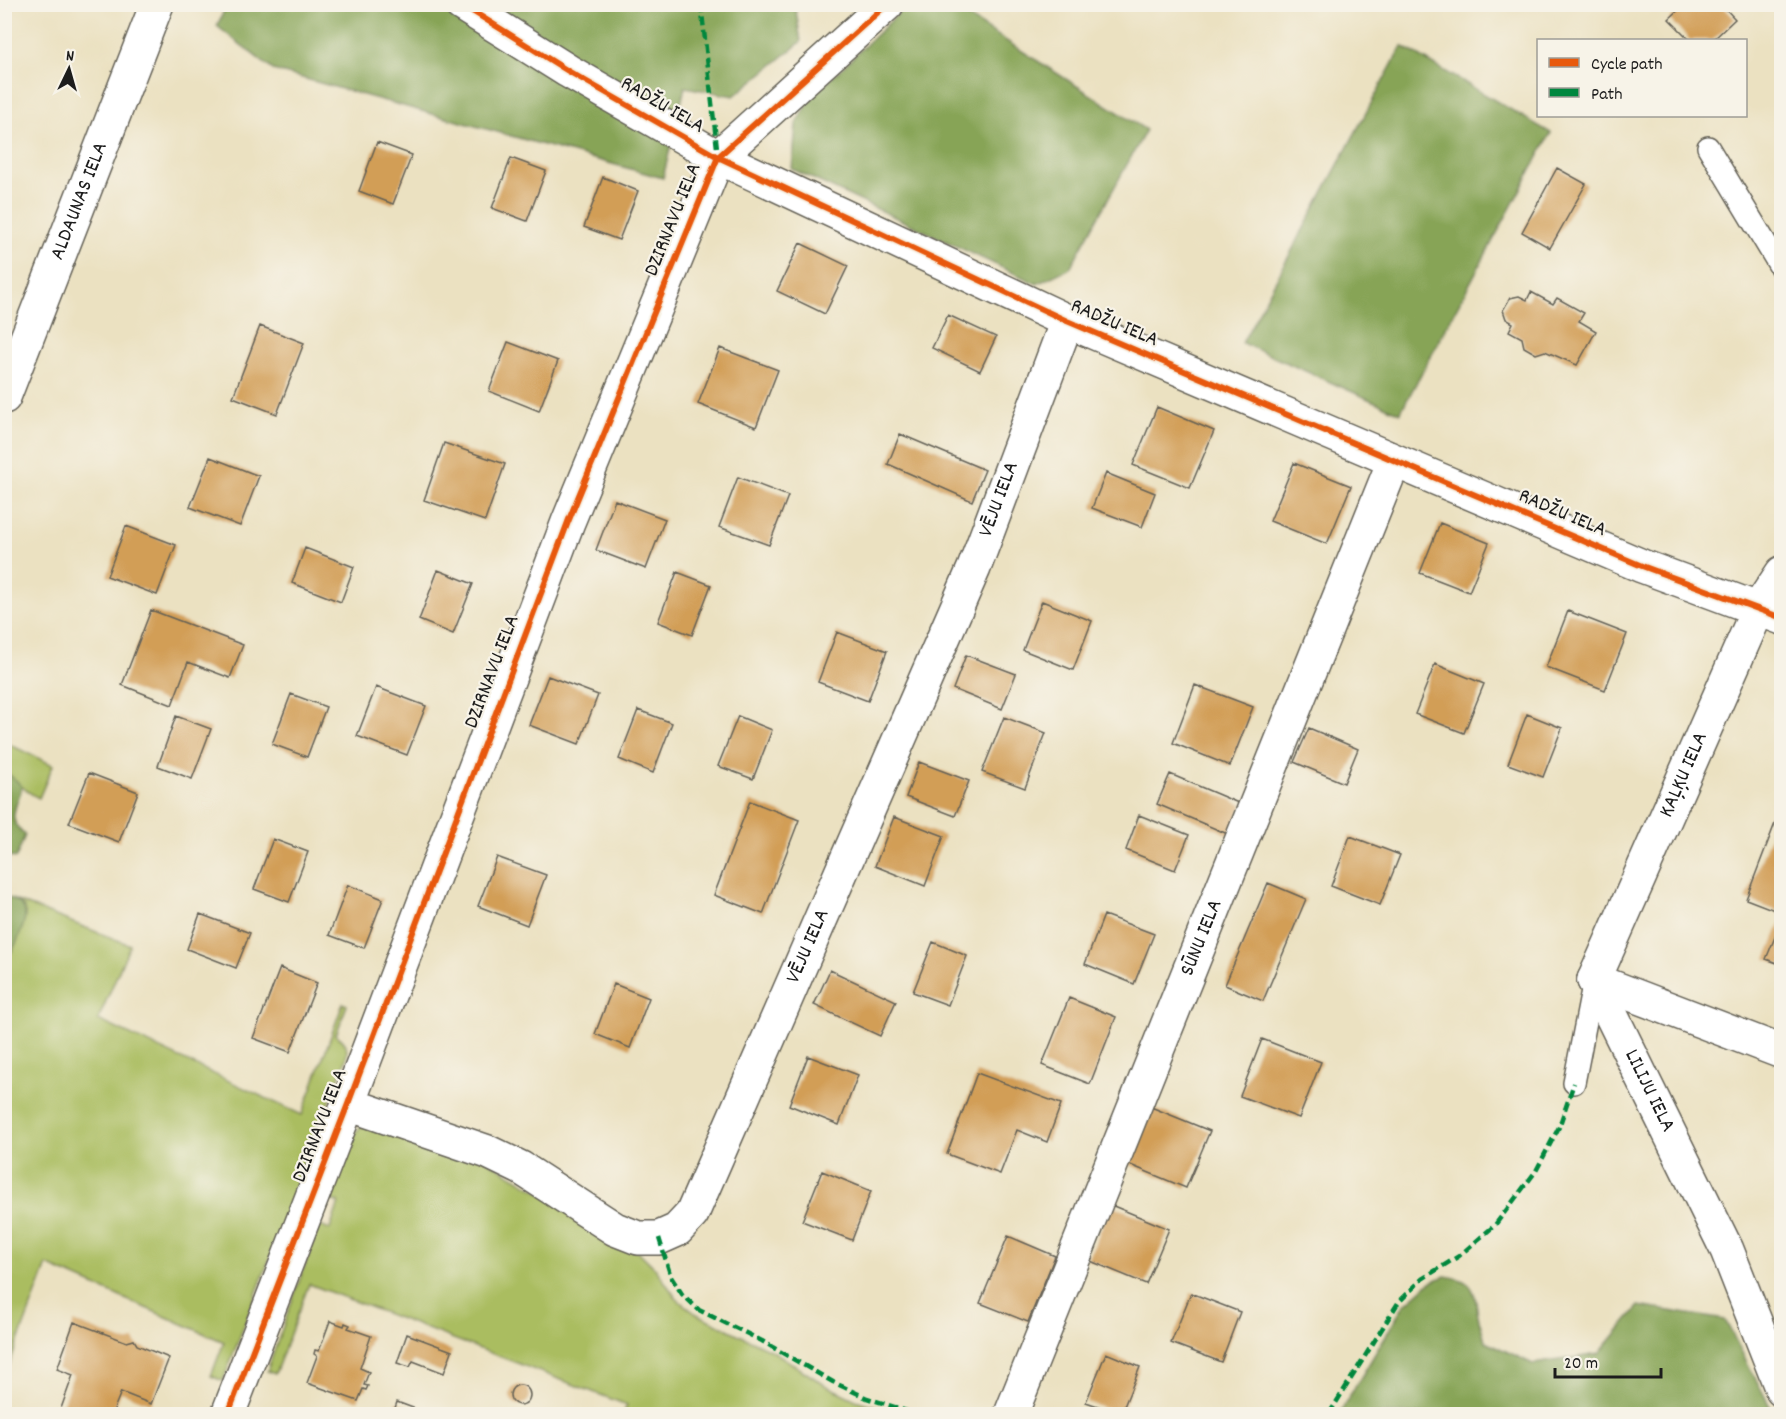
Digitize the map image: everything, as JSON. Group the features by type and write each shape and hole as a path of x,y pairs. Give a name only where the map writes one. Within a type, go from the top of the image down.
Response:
{"street":[{"name":"ALDAUNAS IELA","path":"4,397 157,4"},
{"name":"RADŽU IELA","path":"461,4 568,71 718,157 1067,321 1642,566 1770,614"},
{"name":"DZIRNAVU IELA","path":"228,1414 568,522 718,157 887,4"},
{"name":"VĒJU IELA","path":"348,1104 488,1152 521,1168 615,1229 638,1238 659,1238 676,1230 692,1214 974,568 1067,321"},
{"name":"SŪNU IELA","path":"1011,1414 1394,460"},
{"name":"KAĻĶU IELA","path":"1594,980 1770,614 1782,573"},
{"path":"1594,980 1782,1052"},
{"name":"LILIJU IELA","path":"1594,980 1727,1250 1782,1390"}],"lane":[{"path":"1708,147 1782,270"},
{"path":"1574,1083 1594,980"}],"green space":[{"path":"227,4 795,4 801,42 734,96 685,87 663,178 273,70 217,26"},
{"path":"907,5 950,5 1146,130 1070,268 1037,284 792,169 796,124 813,96"},
{"path":"1402,46 1551,133 1400,413 1242,343"},
{"path":"4,742 53,765 39,798 29,793 5,772"},
{"path":"5,772 22,787 14,818 15,824 25,835 16,858 5,856"},
{"path":"5,896 20,904 25,913 20,934 7,957 4,957"},
{"path":"17,901 130,945 98,1020 302,1115 343,1003 347,1005 336,1035 346,1045 346,1059 223,1381 211,1376 224,1342 47,1265 5,1376 4,957 7,957 24,908"},
{"path":"365,1124 475,1153 640,1253 655,1268 677,1299 695,1313 776,1353 825,1385 856,1400 899,1414 623,1414 627,1405 309,1284 275,1374 267,1371 319,1226 330,1229 339,1203 329,1199 342,1158 352,1137"},
{"path":"1445,1276 1460,1279 1472,1289 1485,1341 1533,1364 1599,1354 1639,1306 1725,1320 1774,1414 1339,1414 1404,1305 1429,1283"}],"building":[{"path":"1685,4 1721,4 1735,19 1714,39 1689,39 1669,19"},
{"path":"377,142 412,155 393,204 359,191"},
{"path":"511,158 546,171 527,221 492,208"},
{"path":"1557,168 1586,184 1550,248 1522,232"},
{"path":"603,177 638,191 619,240 584,227"},
{"path":"800,243 848,266 825,314 777,291"},
{"path":"1531,292 1553,304 1557,298 1584,313 1579,321 1596,331 1577,365 1545,351 1536,354 1524,347 1522,338 1509,331 1513,323 1506,319 1503,310 1510,298 1519,296 1527,300"},
{"path":"948,315 996,337 980,371 932,348"},
{"path":"260,326 304,343 277,414 233,397"},
{"path":"508,342 558,361 539,411 489,391"},
{"path":"720,348 778,370 756,427 698,404"},
{"path":"1157,407 1214,431 1190,488 1133,465"},
{"path":"900,434 985,470 972,501 888,464"},
{"path":"444,443 505,464 485,521 424,500"},
{"path":"210,457 259,476 240,526 190,507"},
{"path":"1294,463 1351,486 1327,544 1270,521"},
{"path":"1106,473 1155,493 1142,527 1092,508"},
{"path":"738,477 788,496 769,545 719,527"},
{"path":"615,500 665,519 646,569 596,550"},
{"path":"1440,523 1489,543 1469,592 1420,573"},
{"path":"126,526 176,545 157,595 107,576"},
{"path":"305,548 354,567 341,602 292,583"},
{"path":"438,570 473,584 453,634 419,620"},
{"path":"677,572 711,585 692,635 658,622"},
{"path":"1042,601 1092,621 1073,670 1023,650"},
{"path":"151,610 243,645 230,678 188,662 172,705 122,685"},
{"path":"1568,611 1627,634 1605,690 1546,667"},
{"path":"837,632 887,651 868,701 818,682"},
{"path":"966,655 1016,674 1002,709 953,689"},
{"path":"1435,664 1484,684 1464,733 1415,714"},
{"path":"548,676 598,695 579,744 529,725"},
{"path":"1195,685 1253,707 1230,766 1173,743"},
{"path":"376,687 426,706 407,755 357,736"},
{"path":"291,694 326,707 307,757 272,744"},
{"path":"638,710 672,723 653,773 619,759"},
{"path":"1527,714 1562,728 1543,777 1508,764"},
{"path":"176,716 211,729 192,779 158,766"},
{"path":"738,716 772,730 753,779 718,766"},
{"path":"1004,717 1046,733 1025,788 982,772"},
{"path":"1309,728 1358,749 1344,783 1294,762"},
{"path":"919,762 969,781 955,816 906,797"},
{"path":"89,773 138,792 119,842 69,823"},
{"path":"1170,774 1243,805 1230,835 1157,804"},
{"path":"750,801 799,820 763,914 714,895"},
{"path":"1779,813 1782,814 1782,913 1746,899"},
{"path":"1139,815 1189,835 1175,870 1126,850"},
{"path":"894,817 944,836 925,886 875,866"},
{"path":"1350,836 1400,855 1380,905 1331,886"},
{"path":"273,839 308,852 289,902 254,889"},
{"path":"497,857 546,875 527,925 478,906"},
{"path":"1268,883 1306,899 1263,1001 1225,985"},
{"path":"348,885 383,899 364,948 329,935"},
{"path":"200,914 250,933 236,968 187,949"},
{"path":"1104,915 1154,934 1134,984 1085,964"},
{"path":"1782,920 1782,965 1766,959"},
{"path":"933,942 967,956 948,1005 913,992"},
{"path":"280,968 317,983 290,1052 253,1038"},
{"path":"830,970 896,1001 880,1036 814,1005"},
{"path":"614,984 649,998 630,1048 595,1034"},
{"path":"1069,998 1116,1017 1090,1084 1042,1065"},
{"path":"1262,1039 1321,1062 1299,1118 1240,1096"},
{"path":"808,1056 858,1075 839,1125 789,1105"},
{"path":"977,1073 1061,1104 1047,1142 1017,1130 1000,1174 947,1154"},
{"path":"1151,1107 1210,1131 1186,1188 1128,1164"},
{"path":"822,1171 871,1191 852,1240 802,1221"},
{"path":"1111,1205 1169,1229 1146,1284 1088,1260"},
{"path":"1008,1236 1055,1256 1028,1322 980,1303"},
{"path":"1191,1293 1240,1312 1221,1362 1171,1343"},
{"path":"330,1321 344,1326 345,1323 350,1325 348,1328 371,1336 360,1368 369,1372 364,1385 368,1386 366,1390 363,1389 358,1401 307,1383 317,1356 314,1354 315,1350 319,1351"},
{"path":"74,1322 127,1342 134,1340 137,1345 169,1358 151,1404 121,1392 112,1414 59,1414 73,1375 57,1369"},
{"path":"407,1334 452,1351 444,1373 413,1361 410,1367 397,1363"},
{"path":"1106,1353 1140,1367 1121,1414 1086,1402"},
{"path":"520,1385 527,1388 530,1395 527,1402 520,1405 513,1402 510,1395 513,1388"},
{"path":"397,1402 429,1414 393,1414"}],"marked path":[{"path":"701,4 718,157"},
{"path":"1329,1414 1398,1303 1422,1279 1459,1256 1495,1225 1536,1171 1559,1127 1574,1083"},
{"path":"659,1238 671,1277 682,1294 699,1310 762,1341 833,1382 867,1398 916,1414"}],"cycle path":[{"path":"461,4 568,71 718,157 1067,321 1642,566 1782,618"},
{"path":"228,1414 568,522 718,157 887,4"}]}
